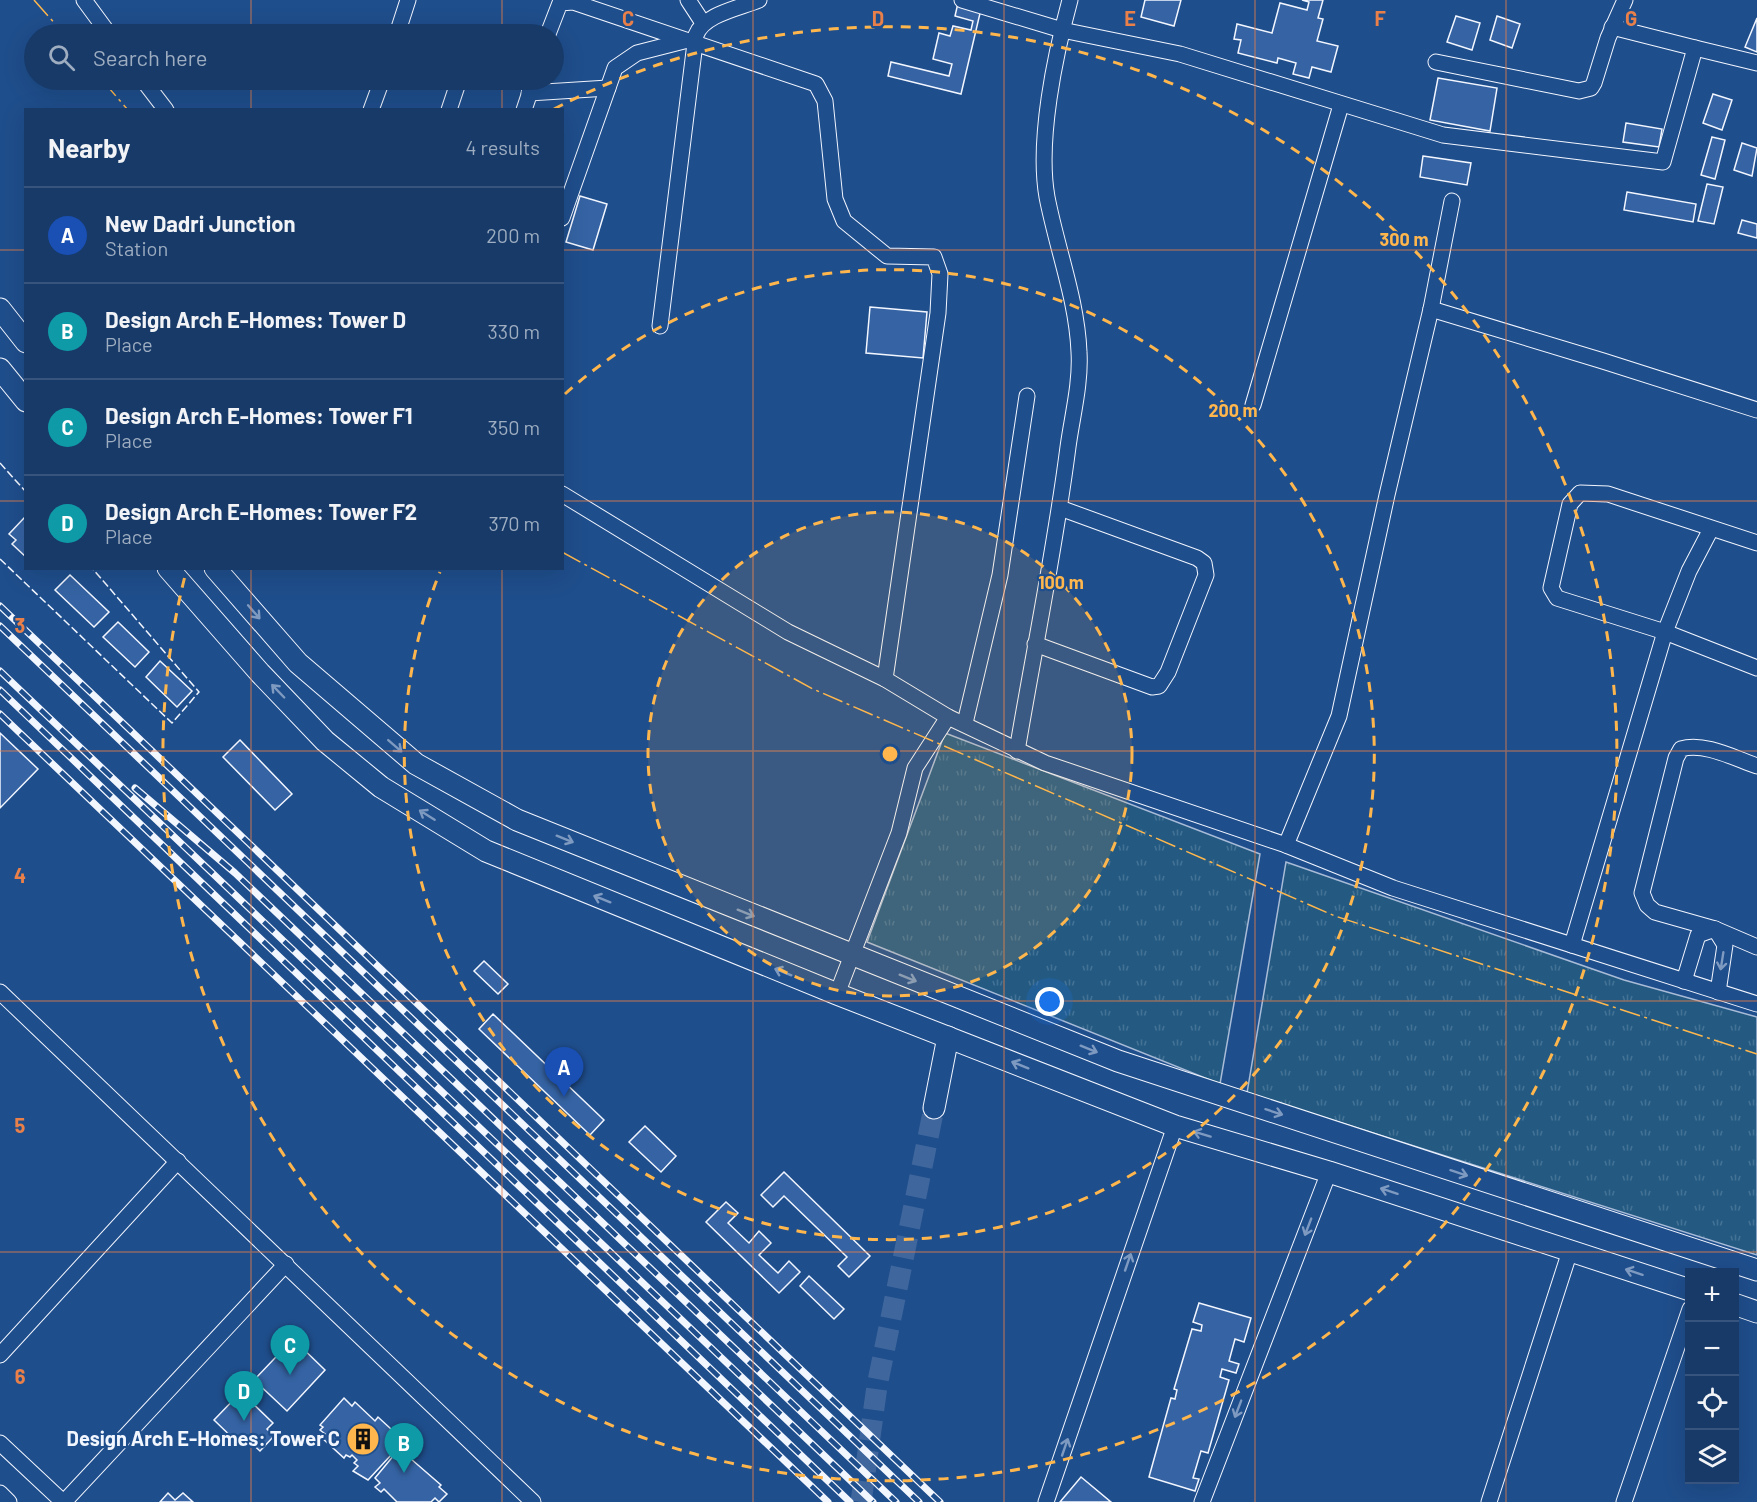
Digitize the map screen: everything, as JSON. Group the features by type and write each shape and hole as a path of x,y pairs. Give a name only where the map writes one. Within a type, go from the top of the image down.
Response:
{"street":[{"path":"84,0 102,24"},
{"path":"400,24 408,0"},
{"path":"688,0 703,23"},
{"path":"660,326 689,43 703,23 759,0"},
{"path":"962,0 1062,30 1180,54 1443,135 1663,162 1695,48"},
{"path":"1017,751 1060,508 1080,355 1077,324 1044,174 1044,142 1062,30 1070,0"},
{"path":"1436,62 1579,91 1586,90 1594,83 1612,27 1625,0"},
{"path":"551,24 560,3 566,1 816,84 825,101 836,199 844,221 887,256 934,257 938,264 940,288 932,360 885,680"},
{"path":"1612,27 1757,63"},
{"path":"564,212 615,68 627,57 689,43"},
{"path":"564,87 608,88"},
{"path":"151,90 164,108"},
{"path":"371,108 378,90"},
{"path":"450,108 456,90"},
{"path":"525,108 530,90"},
{"path":"1253,405 1341,105"},
{"path":"1286,845 1339,716 1387,495 1431,309 1452,201"},
{"path":"0,309 24,339"},
{"path":"1431,309 1757,410"},
{"path":"0,369 24,399"},
{"path":"965,723 1000,575 1027,396"},
{"path":"1757,543 1608,494 1580,493 1570,504 1551,588 1553,593 1566,602 1665,632 1757,668"},
{"path":"564,495 788,632 885,680 948,717 965,723 1045,763 1286,845 1393,888 1757,1004"},
{"path":"1035,644 1152,687 1158,686 1168,672 1206,575 1204,563 1197,558 1060,508"},
{"path":"1572,945 1665,632 1685,580 1712,529"},
{"path":"170,570 317,732 381,787 486,851 837,994 1175,1126 1329,1172 1685,1289"},
{"path":"217,570 298,663 416,764 517,820 1118,1061 1757,1270"},
{"path":"837,994 854,956 899,833 915,768 948,717"},
{"path":"1757,766 1692,746 1681,749 1676,758 1642,893 1647,906 1655,912 1715,929 1757,947"},
{"path":"1684,981 1698,934 1715,929"},
{"path":"1715,929 1725,945 1718,992"},
{"path":"0,992 533,1502"},
{"path":"934,1108 948,1037"},
{"path":"1046,1502 1175,1126"},
{"path":"0,1354 178,1161"},
{"path":"1203,1502 1329,1172"},
{"path":"1489,1502 1569,1251"},
{"path":"0,1443 64,1502 286,1264"},
{"path":"1739,1306 1757,1312"},
{"path":"1623,1502 1685,1321"},
{"path":"0,1493 9,1502"}],"green space":[{"path":"945,733 1260,854 1220,1084 867,942"},
{"path":"1286,862 1624,980 1757,1017 1757,1255 1247,1093"}],"building":[{"path":"1145,0 1181,0 1174,26 1141,17"},
{"path":"1302,0 1323,0 1318,18 1323,19 1317,41 1338,46 1331,72 1312,67 1309,78 1293,74 1296,63 1278,58 1277,63 1238,53 1241,40 1234,39 1237,24 1272,33 1280,3 1307,10 1309,2"},
{"path":"958,3 981,9 961,94 888,76 891,62 949,76 952,64 933,59 939,33 950,36 953,26 971,30 973,21 955,16"},
{"path":"1456,16 1480,23 1472,50 1447,42"},
{"path":"1497,16 1520,24 1512,48 1490,40"},
{"path":"1757,18 1757,52 1745,47"},
{"path":"1438,78 1497,88 1490,131 1430,120"},
{"path":"1713,94 1732,100 1722,130 1703,123"},
{"path":"1626,123 1662,129 1659,147 1623,142"},
{"path":"1712,137 1725,140 1715,179 1701,175"},
{"path":"1742,143 1757,148 1752,176 1734,170"},
{"path":"1423,156 1471,163 1467,185 1420,177"},
{"path":"1707,184 1723,187 1714,224 1698,221"},
{"path":"1627,192 1696,204 1693,222 1624,210"},
{"path":"580,196 607,204 593,250 566,242"},
{"path":"1742,220 1757,224 1757,238 1738,233"},
{"path":"870,307 927,312 923,358 866,353"},
{"path":"24,518 24,555 12,544 16,540 9,534"},
{"path":"70,575 109,612 94,627 55,590"},
{"path":"118,622 149,652 135,667 103,637"},
{"path":"160,661 192,691 177,707 146,677"},
{"path":"0,733 38,769 0,808"},
{"path":"240,740 292,794 275,810 223,757"},
{"path":"484,961 508,984 498,994 474,971"},
{"path":"493,1014 604,1120 590,1135 479,1029"},
{"path":"645,1126 676,1156 661,1172 629,1142"},
{"path":"784,1172 870,1256 849,1277 838,1266 847,1257 784,1196 773,1207 761,1195"},
{"path":"726,1202 738,1213 728,1223 749,1243 759,1231 771,1243 759,1255 778,1273 789,1261 800,1272 779,1293 706,1222"},
{"path":"809,1276 844,1309 834,1319 800,1286"},
{"path":"1199,1303 1251,1318 1244,1342 1235,1339 1229,1361 1239,1364 1236,1373 1222,1369 1220,1377 1229,1380 1208,1453 1201,1451 1193,1478 1199,1479 1195,1491 1149,1477 1171,1398 1175,1399 1177,1390 1174,1389 1192,1329 1201,1331 1202,1325 1193,1322"},
{"path":"293,1339 325,1370 287,1411 254,1380"},
{"path":"241,1392 273,1423 267,1429 274,1436 260,1451 248,1440 242,1447 214,1420"},
{"name":"Design Arch E-Homes: Tower C","path":"344,1398 352,1406 355,1402 375,1421 378,1417 404,1441 368,1480 353,1471 358,1466 354,1463 357,1460 352,1455 350,1457 346,1455 344,1458 322,1438 325,1434 320,1430 323,1427 320,1425"},
{"path":"399,1449 405,1454 409,1450 414,1455 411,1459 441,1485 439,1487 447,1494 439,1502 435,1498 431,1502 397,1502 384,1489 381,1492 375,1487 380,1483 375,1478"},
{"path":"1081,1477 1111,1502 1060,1502"},
{"path":"168,1493 175,1500 183,1493 193,1502 160,1502"}],"tunnel":[{"path":"861,1502 877,1386 934,1108"}],"railway":[{"path":"0,606 940,1502"},
{"path":"0,626 919,1502"},
{"path":"0,671 873,1502"},
{"path":"0,690 850,1502"},
{"path":"0,714 828,1502"},
{"path":"135,788 235,873 896,1502"}],"fence":[{"path":"0,463 24,490"},
{"path":"0,559 172,723 199,692 94,570"}],"power":[{"path":"34,0 55,24"},
{"path":"111,90 126,108"},
{"path":"564,553 813,689 1335,916 1757,1054"}],"place":[{"name":"New Dadri Junction","path":"564,1097"},
{"name":"Design Arch E-Homes: Tower F1","path":"290,1375"},
{"name":"Design Arch E-Homes: Tower F2","path":"244,1421"},
{"name":"Design Arch E-Homes: Tower C","path":"363,1439"},
{"name":"Design Arch E-Homes: Tower D","path":"404,1473"}]}
